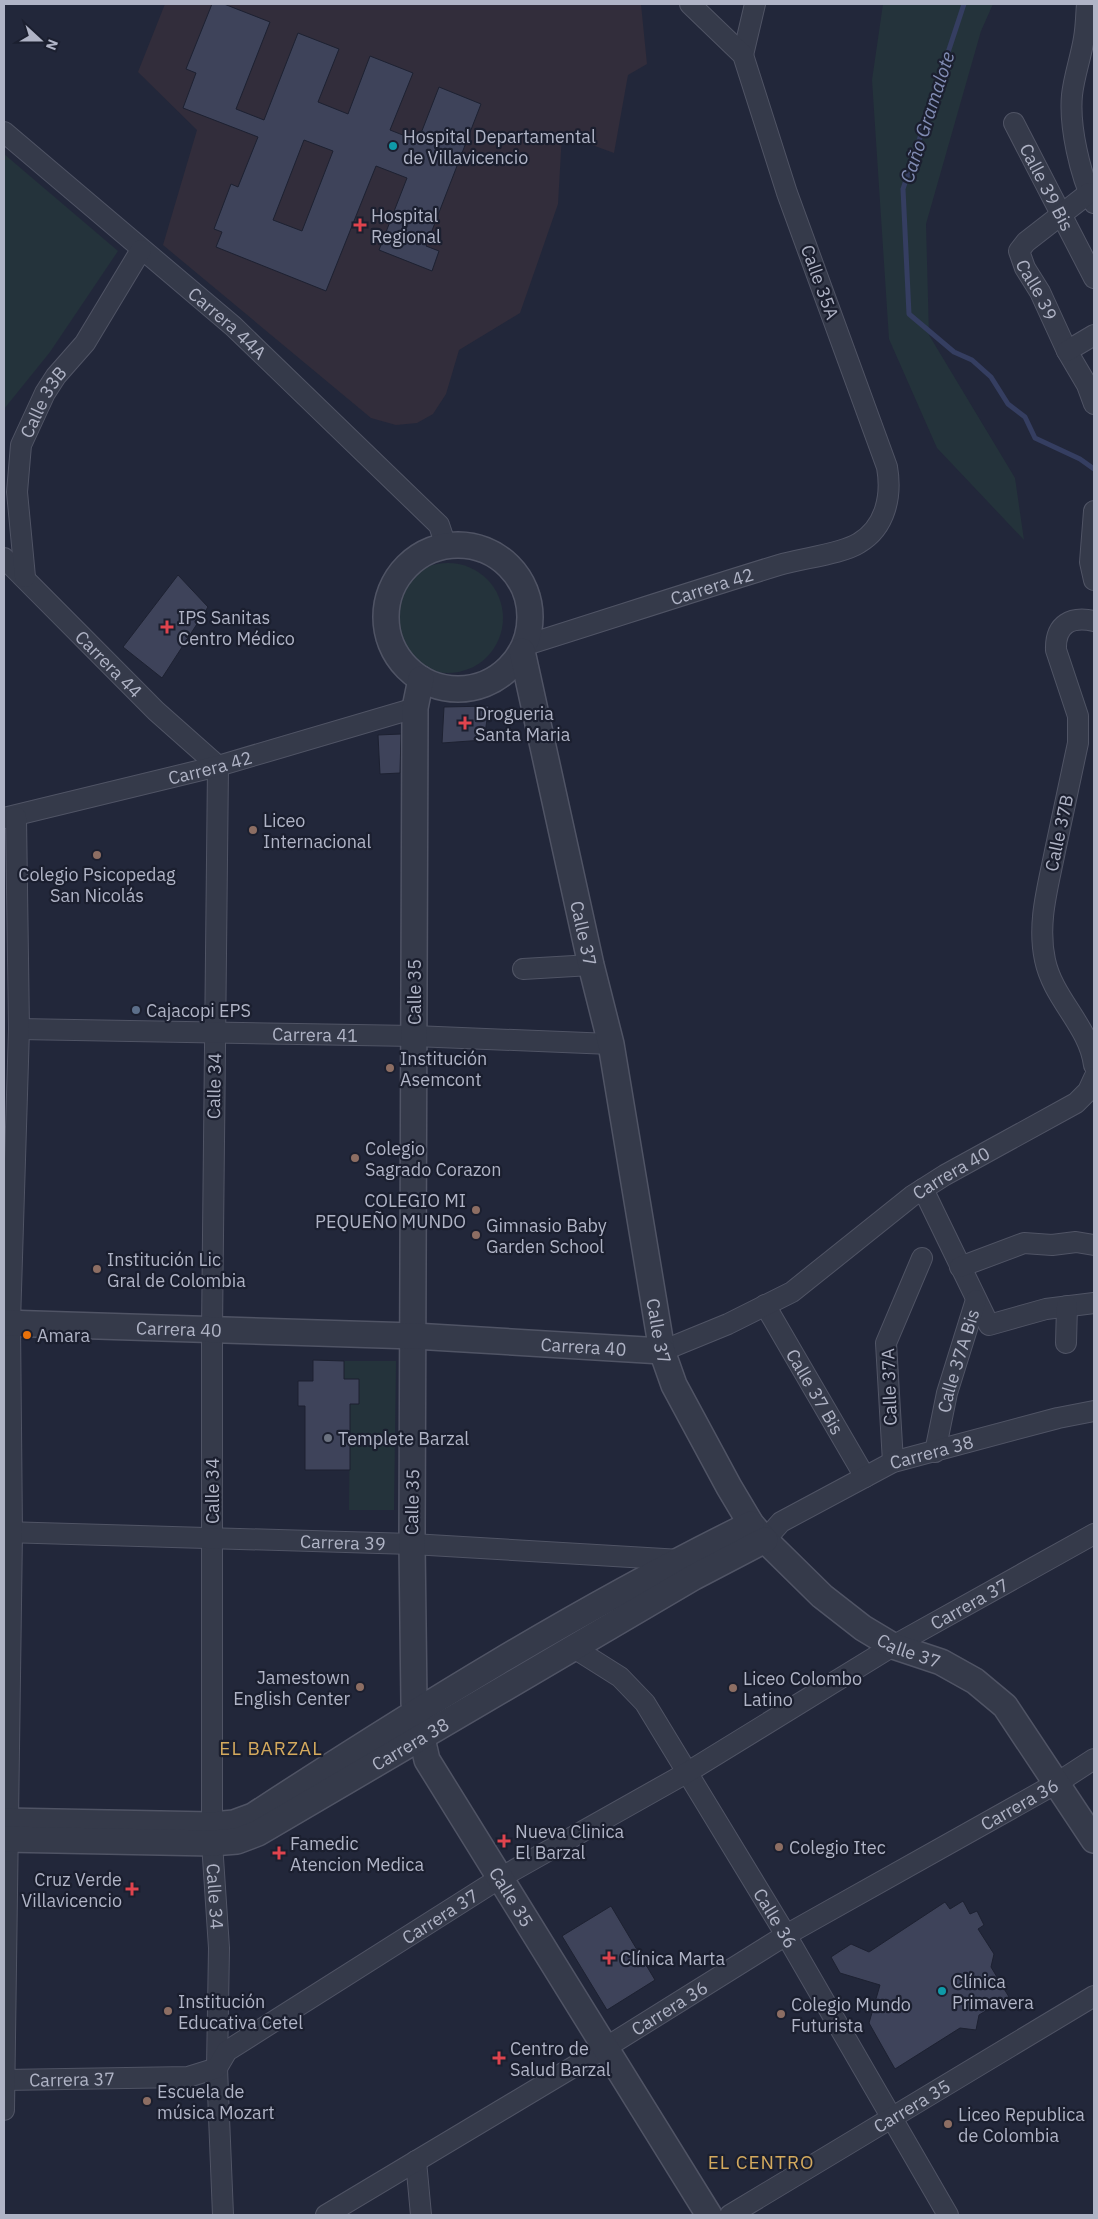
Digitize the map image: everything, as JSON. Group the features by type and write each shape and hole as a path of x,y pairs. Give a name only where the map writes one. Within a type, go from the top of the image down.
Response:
{"street":[{"path":"690,4 743,54"},
{"path":"743,54 754,4"},
{"path":"1063,215 1092,198 1076,142 1072,102 1084,37 1087,4"},
{"name":"Calle 35A","path":"743,54 787,193 887,467 890,481 886,510"},
{"name":"Calle 39 Bis","path":"1014,123 1094,278"},
{"name":"Carrera 44A","path":"4,132 233,326 443,536"},
{"name":"Calle 39","path":"1063,215 1026,242 1020,251 1025,268 1040,292 1067,351"},
{"name":"Calle 33B","path":"25,577 17,492 21,445 45,393 56,376 85,343 141,250"},
{"path":"1094,335 1067,351 1087,385 1094,404"},
{"name":"Carrera 42","path":"523,649 782,564 848,548 860,543 874,530 886,510"},
{"path":"1094,511 1090,562 1094,580"},
{"path":"443,536 481,549 502,560 524,588 529,611 529,623 523,649 511,667 494,679 474,687 441,687 421,679 404,664 388,635 386,609 392,588 405,568 424,554 443,536"},
{"name":"Carrera 44","path":"4,558 25,577 156,711 218,766"},
{"name":"Calle 37B","path":"1094,621 1078,619 1070,622 1058,634 1056,642 1056,650 1078,716 1078,743 1045,903 1042,930 1045,960 1053,987 1092,1050 1094,1065"},
{"name":"Calle 37","path":"523,649 591,965 612,1044 662,1351 674,1385 766,1529 822,1596 863,1628 893,1646 941,1662 975,1681 1005,1706 1094,1840"},
{"name":"Calle 35","path":"421,679 415,708 412,1544 416,1710 427,1760 709,2215"},
{"name":"Carrera 42","path":"10,818 218,766 415,708"},
{"name":"Calle 34","path":"218,766 212,1330 212,1834 219,1948 217,2068 223,2215"},
{"path":"4,2110 8,1532 7,1314 19,1029 10,818"},
{"path":"523,969 591,965"},
{"name":"Carrera 41","path":"19,1029 414,1036 612,1044"},
{"name":"Carrera 40","path":"7,1314 212,1330 414,1336 662,1351 728,1324 792,1292 922,1189 1076,1103 1091,1084"},
{"name":"Calle 37A Bis","path":"922,1189 989,1325 1046,1309 1067,1306"},
{"path":"960,1267 1024,1243 1052,1245 1076,1242 1094,1245"},
{"name":"Calle 37A","path":"893,1462 886,1343 922,1258"},
{"name":"Calle 37A Bis","path":"935,1452 947,1393 976,1300"},
{"path":"1066,1343 1067,1306 1094,1304"},
{"name":"Calle 37 Bis","path":"765,1306 865,1477"},
{"name":"Carrera 38","path":"212,1834 253,1816 416,1710 766,1529 865,1477 878,1468 907,1457 935,1452 1058,1418 1094,1411"},
{"name":"Carrera 39","path":"8,1532 412,1544 687,1569"},
{"name":"Carrera 37","path":"4,2080 188,2077 217,2068 227,2051 500,1878 688,1772 893,1646 1094,1534"},
{"name":"Carrera 38","path":"5,1830 212,1834 237,1841 258,1833 421,1735 574,1648 687,1569"},
{"name":"Calle 36","path":"574,1648 605,1666 633,1689 645,1703 786,1935 948,2215"},
{"name":"Carrera 36","path":"326,2215 605,2048 786,1935 1057,1783 1094,1759"},
{"name":"Carrera 35","path":"730,2215 1094,1996"},
{"path":"416,2161 422,2215"}],"shaded area":[{"name":"Hospital Regional","path":"165,4 641,4 647,64 628,75 614,153 562,134 558,204 520,313 459,350 446,394 433,414 417,423 396,425 371,418 163,245 197,130 138,72"},
{"path":"883,4 993,4 981,31 926,224 929,335 1015,478 1024,540 937,448 889,339 872,80"},
{"path":"4,154 118,251 50,352 4,409"},
{"path":"448,563 469,567 487,579 499,597 503,618 499,639 487,657 469,669 448,673 427,669 409,657 397,639 393,618 397,597 409,579 427,567"},
{"path":"344,1361 396,1361 394,1510 349,1510 350,1404 359,1379 344,1379"}],"building":[{"name":"Hospital Departamental de Villavicencio","path":"212,4 224,4 270,22 236,109 264,120 298,33 339,49 318,102 348,114 370,56 413,73 390,130 418,141 439,87 481,104 426,246 439,251 432,271 379,250 407,178 376,166 326,291 216,247 222,232 214,229 231,184 238,187 258,137 183,108 196,73 186,69","holes":["304,140 333,151 302,231 273,220"]},
{"name":"IPS Sanitas Centro Médico","path":"178,575 208,607 162,678 123,647"},
{"name":"Drogueria Santa Maria","path":"489,706 484,740 442,743 444,707"},
{"path":"401,734 400,773 380,774 378,735"},
{"name":"Templete Barzal","path":"313,1360 344,1361 344,1379 359,1379 359,1404 350,1404 350,1470 305,1470 305,1406 298,1406 298,1381 313,1381"},
{"name":"Clínica Primavera","path":"963,1901 970,1914 977,1911 984,1925 978,1929 994,1954 991,1967 1009,1997 979,2015 976,2030 960,2028 895,2069 869,2023 880,1985 840,1973 831,1957 851,1944 869,1952 945,1902 950,1909"},
{"name":"Clínica Marta","path":"611,1906 655,1980 607,2010 562,1936"}],"waterway":[{"name":"Caño Gramalote","path":"964,4 903,189 909,314 954,352 972,360 991,377 1008,404 1025,417 1035,438 1080,459 1094,469"}],"place":[{"name":"Hospital Departamental de Villavicencio","path":"393,146"},
{"name":"Hospital Regional","path":"360,225"},
{"name":"IPS Sanitas Centro Médico","path":"167,627"},
{"name":"Drogueria Santa Maria","path":"465,723"},
{"name":"Liceo Internacional","path":"253,830"},
{"name":"Colegio Psicopedag San Nicolás","path":"97,855"},
{"name":"Cajacopi EPS","path":"136,1010"},
{"name":"Institución Asemcont","path":"390,1068"},
{"name":"Colegio Sagrado Corazon","path":"355,1158"},
{"name":"COLEGIO MI PEQUEÑO MUNDO","path":"476,1210"},
{"name":"Gimnasio Baby Garden School","path":"476,1235"},
{"name":"Institución Lic Gral de Colombia","path":"97,1269"},
{"name":"Amara","path":"27,1335"},
{"name":"Templete Barzal","path":"328,1438"},
{"name":"Jamestown English Center","path":"360,1687"},
{"name":"Liceo Colombo Latino","path":"733,1688"},
{"name":"Nueva Clinica El Barzal","path":"504,1841"},
{"name":"Colegio Itec","path":"779,1847"},
{"name":"Famedic Atencion Medica","path":"279,1853"},
{"name":"Cruz Verde Villavicencio","path":"132,1889"},
{"name":"Clínica Marta","path":"609,1958"},
{"name":"Clínica Primavera","path":"942,1991"},
{"name":"Institución Educativa Cetel","path":"168,2011"},
{"name":"Colegio Mundo Futurista","path":"781,2014"},
{"name":"Centro de Salud Barzal","path":"499,2058"},
{"name":"Escuela de música Mozart","path":"147,2101"},
{"name":"Liceo Republica de Colombia","path":"948,2124"}],"district":[{"name":"EL BARZAL","path":"271,1748"},
{"name":"EL CENTRO","path":"761,2162"}]}
